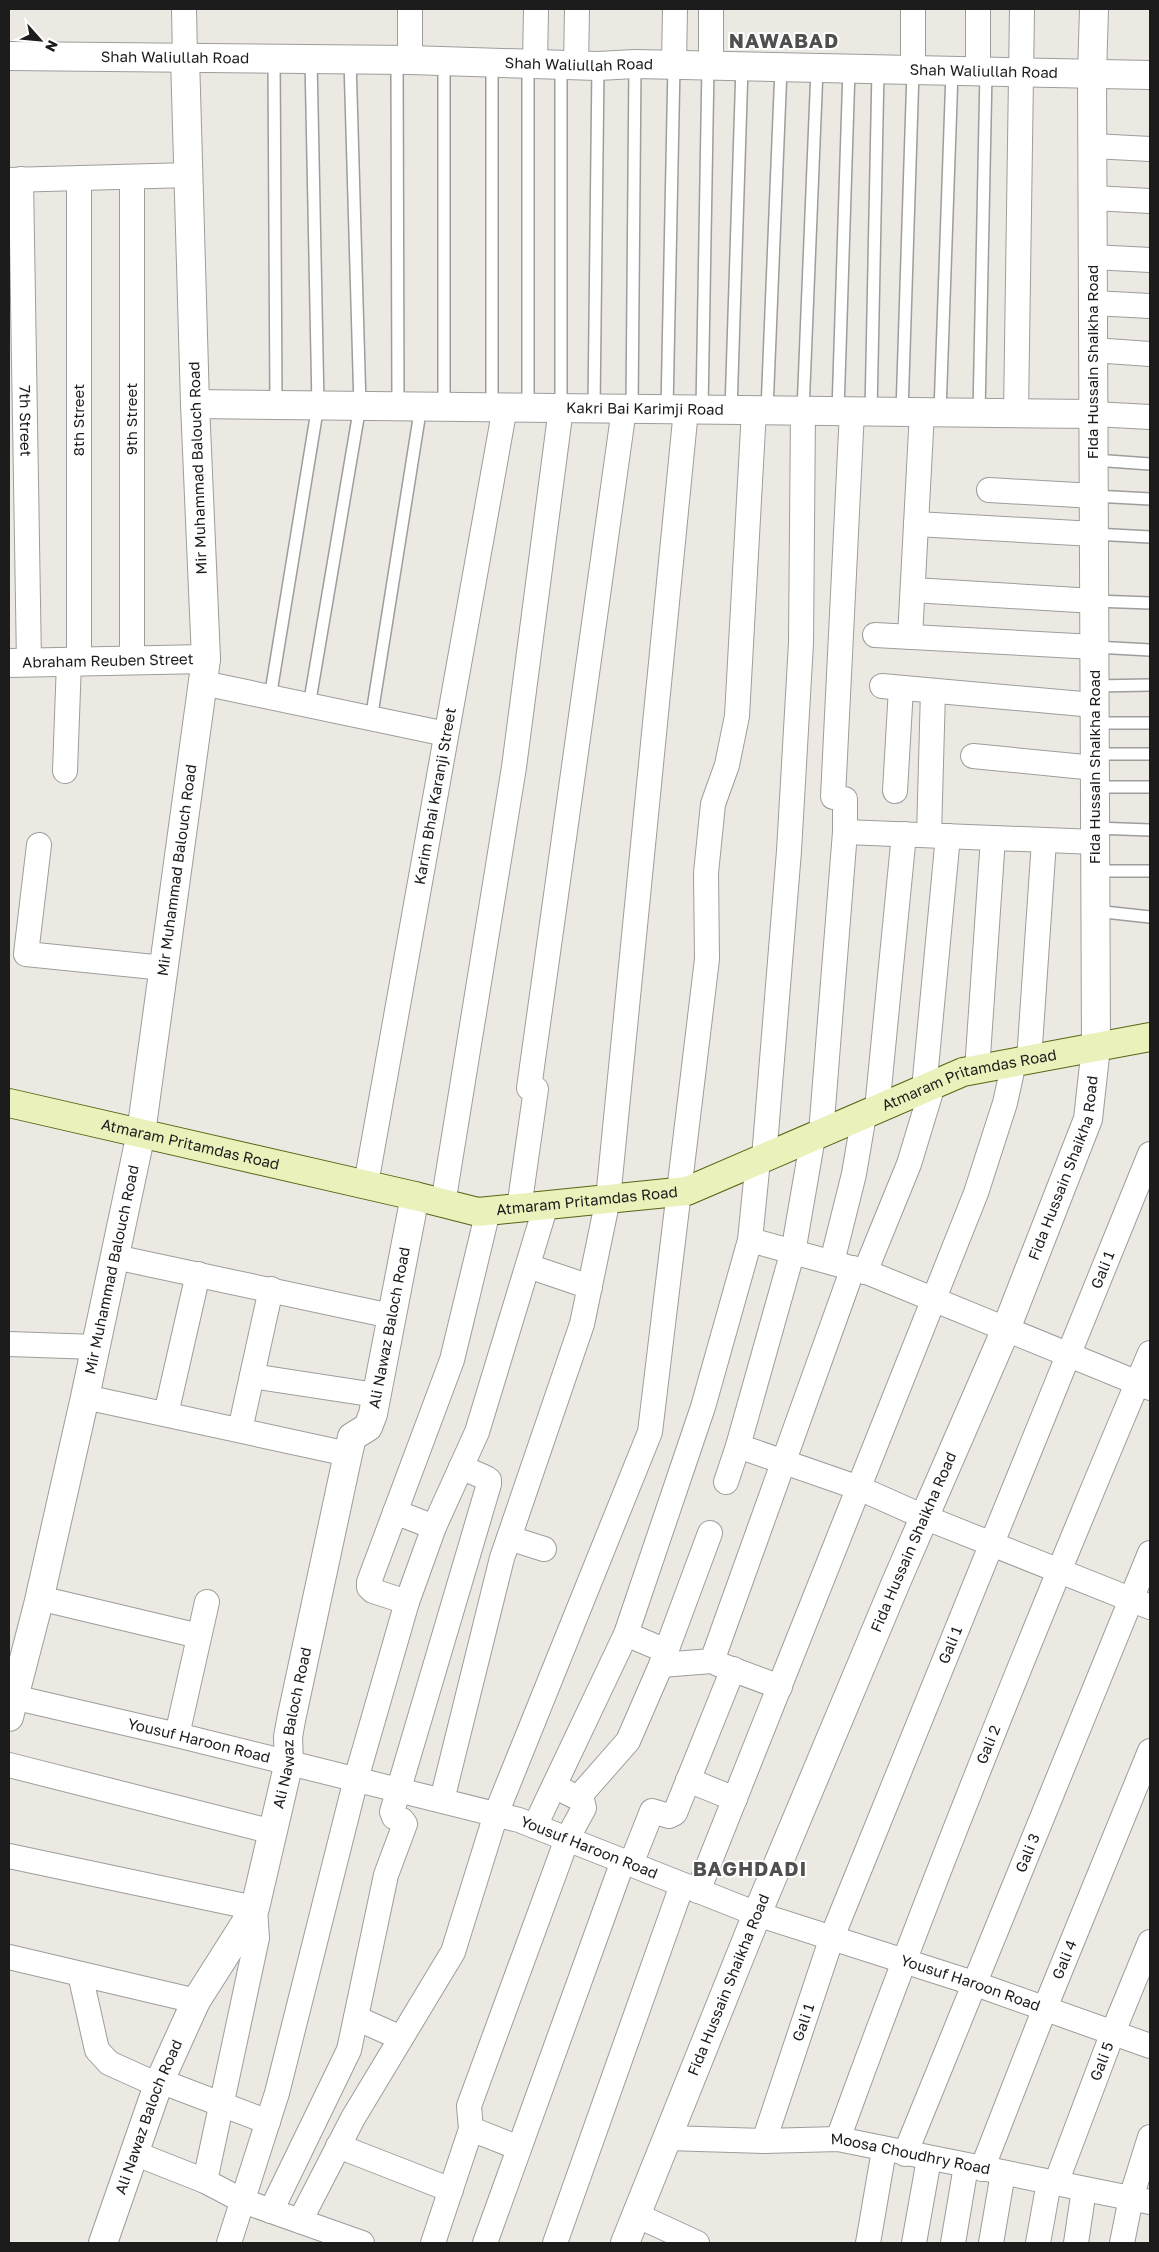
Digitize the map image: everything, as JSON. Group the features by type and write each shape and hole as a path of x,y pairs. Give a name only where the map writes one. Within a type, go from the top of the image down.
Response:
{"main road":[{"name":"Atmaram Pritamdas Road","path":"9,1103 366,1184 478,1212 687,1191 963,1072 1150,1037"}],"street":[{"name":"Mir Muhammad Balouch Road","path":"11,1707 39,1598 85,1397 141,1133 205,671 184,9"},
{"path":"404,61 410,9"},
{"path":"536,9 560,65"},
{"path":"560,65 577,9"},
{"path":"674,65 675,9"},
{"path":"709,66 711,9"},
{"path":"913,9 914,71"},
{"path":"972,72 978,9"},
{"path":"1016,413 1022,9"},
{"name":"Fida Hussain Shaikha Road","path":"625,2243 757,1914 924,1517 1006,1329 1088,1119 1096,1047 1092,146 1094,9"},
{"name":"Shah Waliullah Road","path":"9,56 274,58 560,65 635,64 1150,75"},
{"path":"1092,146 1150,149"},
{"path":"15,180 189,175"},
{"name":"9th Street","path":"132,177 132,661"},
{"name":"8th Street","path":"65,771 74,662 79,178"},
{"name":"7th Street","path":"15,180 19,663"},
{"path":"1093,198 1150,201"},
{"path":"1093,257 1150,260"},
{"path":"1093,303 1150,306"},
{"path":"1093,350 1150,354"},
{"name":"Kakri Bai Karimji Road","path":"196,404 1094,414"},
{"name":"Karim Bhai Karanji Street","path":"366,1184 446,734 509,408"},
{"path":"443,1204 514,767 561,408"},
{"path":"519,1208 536,1089 529,1088 628,409"},
{"path":"442,1800 509,1538 582,1324 608,1199 685,409"},
{"path":"300,2221 338,2146 453,1952 496,1814 650,1432 707,959 706,873 713,804 727,765 737,716 751,410"},
{"path":"535,1826 626,1634 703,1407 750,1240 761,1159 789,851 800,653 803,411"},
{"path":"726,1482 738,1446 792,1251 817,1135 845,832 845,799 834,797 854,411"},
{"path":"910,637 921,412"},
{"path":"1094,414 1150,416"},
{"path":"989,490 1094,496"},
{"path":"916,524 1094,534"},
{"path":"913,590 1094,601"},
{"path":"875,636 1094,647"},
{"name":"Abraham Reuben Street","path":"19,663 132,661 205,671"},
{"path":"205,671 270,698 446,734"},
{"path":"895,790 892,687 1095,705"},
{"path":"485,2243 627,1863 651,1812 654,1811 672,1816 688,1780 783,1464 850,1267 912,1156 928,1087 939,836 933,691"},
{"path":"973,756 1095,770"},
{"path":"845,832 1044,840 1095,835"},
{"path":"850,1267 854,1174 871,1112 904,834"},
{"path":"977,1070 993,838"},
{"path":"555,2243 690,1888 735,1799 976,1193 1005,1103 1021,1061 1044,840"},
{"path":"39,846 26,954 164,968"},
{"name":"Gali 1","path":"764,2141 832,1938 991,1542 1070,1355 1150,1154"},
{"name":"Ali Nawaz Baloch Road","path":"103,2243 159,2083 196,2001 255,1908 288,1762 288,1737 291,1720 348,1454 352,1437 368,1427 415,1196"},
{"path":"229,2243 268,2122 356,1778 407,1602 434,1527 477,1432 546,1205"},
{"path":"407,1602 369,1587 452,1360 488,1211"},
{"path":"750,1240 850,1267 1144,1385"},
{"path":"115,1257 391,1316"},
{"path":"528,1266 590,1287"},
{"path":"166,1414 198,1274"},
{"path":"240,1430 271,1289"},
{"path":"9,1344 96,1347"},
{"name":"Gali 2","path":"838,2139 902,1961 1059,1571 1144,1385 1150,1353"},
{"path":"252,1376 376,1395"},
{"path":"85,1397 348,1454"},
{"path":"738,1446 783,1464 859,1488 924,1517 1141,1603"},
{"path":"271,2211 349,2050 386,1876 405,1824 402,1820 394,1817 392,1812 489,1484 489,1480 486,1478 461,1467"},
{"path":"395,1512 434,1527"},
{"path":"578,1798 628,1741 664,1658 710,1533"},
{"path":"509,1538 544,1549"},
{"name":"Gali 3","path":"868,2243 894,2152 973,1983 1141,1603 1150,1553"},
{"path":"39,1598 199,1636"},
{"path":"177,1735 207,1602"},
{"path":"626,1634 664,1658 723,1665 780,1687"},
{"name":"Yousuf Haroon Road","path":"11,1707 177,1735 496,1814 535,1826 757,1914 973,1983 1150,2046"},
{"name":"Gali 4","path":"984,2169 1045,2008 1150,1750"},
{"path":"9,1765 273,1832"},
{"path":"688,1780 735,1799"},
{"path":"434,2243 471,2129 469,2106 567,1839 584,1808 582,1800 554,1786"},
{"path":"9,1856 255,1908 257,1938 222,2105 204,2180"},
{"name":"Gali 5","path":"1038,2243 1052,2183 1150,1942"},
{"path":"9,1957 196,2001"},
{"path":"80,1974 97,2050 103,2059 159,2083 268,2122"},
{"path":"356,2018 402,2038"},
{"path":"345,2058 380,2073"},
{"path":"471,2129 519,2148"},
{"path":"1122,2243 1140,2200 1150,2137"},
{"name":"Moosa Choudhry Road","path":"667,2138 764,2141 838,2139 894,2152 1140,2200"},
{"path":"338,2146 451,2190"},
{"path":"134,2153 204,2180 243,2201 362,2243"},
{"path":"914,2243 929,2159"},
{"path":"953,2243 984,2169"},
{"path":"984,2169 991,2243"},
{"path":"1076,2243 1084,2189"},
{"path":"636,2215 697,2243"}],"lane":[{"path":"274,58 276,405"},
{"path":"270,698 318,405 311,59"},
{"path":"309,706 360,406 350,60"},
{"path":"404,61 421,406"},
{"path":"371,720 421,406 444,61"},
{"path":"492,63 509,408"},
{"path":"628,409 635,64"},
{"path":"509,408 560,65"},
{"path":"560,65 561,408"},
{"path":"560,65 594,408"},
{"path":"674,65 685,409"},
{"path":"685,409 709,66"},
{"path":"742,67 751,410"},
{"path":"751,410 781,68"},
{"path":"803,411 817,69"},
{"path":"849,69 854,411"},
{"path":"854,411 878,70"},
{"path":"914,71 921,412"},
{"path":"921,412 972,72"},
{"path":"972,72 979,413"},
{"path":"1094,460 1150,464"},
{"path":"1094,496 1150,500"},
{"path":"1094,534 1150,537"},
{"path":"1094,601 1150,602"},
{"path":"1094,647 1150,650"},
{"path":"1095,705 1150,685"},
{"path":"1095,705 1150,723"},
{"path":"1095,770 1150,754"},
{"path":"1095,770 1150,787"},
{"path":"1095,835 1150,830"},
{"path":"1095,871 1150,871"},
{"path":"1095,912 1150,917"}],"district":[{"name":"NAWABAD","path":"784,41"},
{"name":"BAGHDADI","path":"750,1869"}]}
